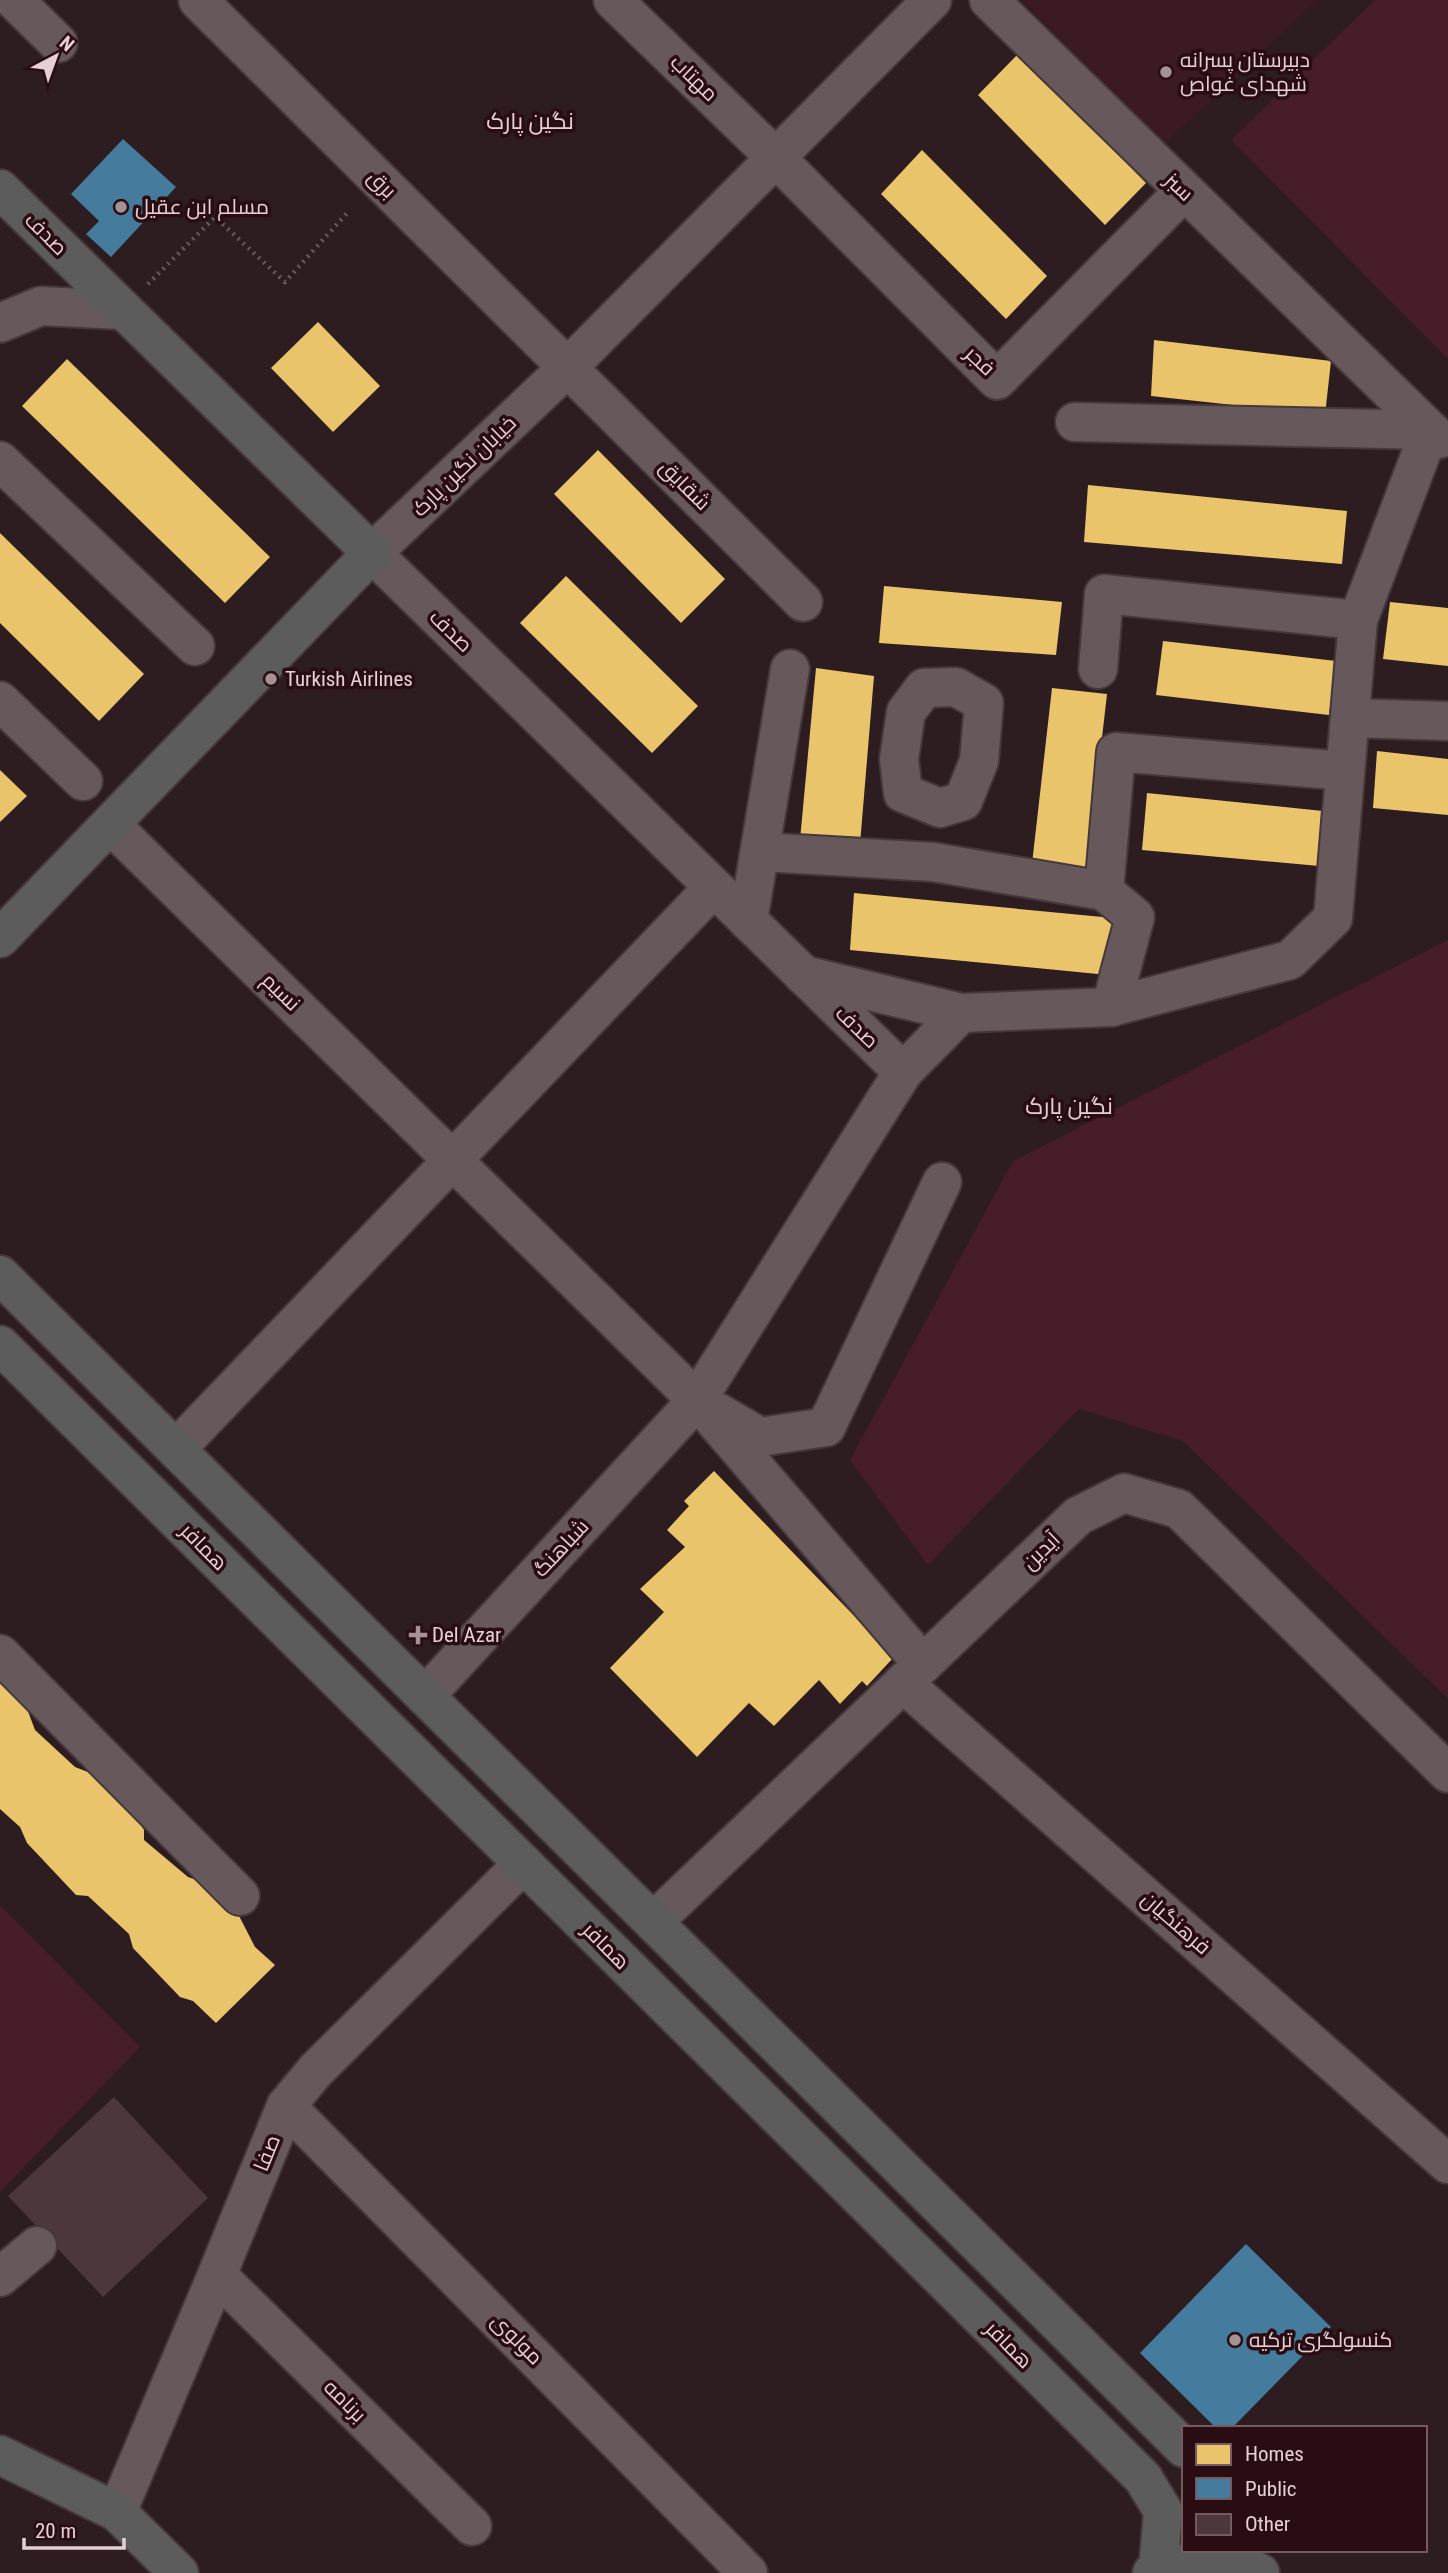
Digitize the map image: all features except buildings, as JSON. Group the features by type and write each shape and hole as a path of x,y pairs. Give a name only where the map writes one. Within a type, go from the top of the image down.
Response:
{"main road":[{"name":"صدف","path":"0,189 372,554"},
{"name":"خیابان نگین پارک","path":"0,938 372,554"},
{"path":"0,1275 1182,2446"},
{"name":"همافر","path":"0,1345 1143,2478 1163,2511 1155,2572"},
{"path":"141,1485 176,1449"},
{"path":"976,2312 1010,2277"},
{"path":"0,2455 117,2512 179,2573"},
{"path":"1267,2552 1277,2573"},
{"path":"1155,2572 1199,2561 1244,2564 1260,2573"}],"street":[{"path":"13,0 58,43"},
{"name":"برق","path":"198,0 567,368"},
{"name":"مهتاب","path":"613,0 775,157"},
{"name":"خیابان نگین پارک","path":"372,554 567,368 932,0"},
{"name":"سبز","path":"989,0 1439,439"},
{"name":"فجر","path":"775,157 997,380 1184,191"},
{"path":"0,323 41,306 122,310"},
{"name":"شقایق","path":"567,368 803,602"},
{"path":"803,975 961,1013 1111,1007 1290,960 1333,918 1358,620 1439,439 1075,422"},
{"path":"0,461 195,646"},
{"name":"صدف","path":"372,554 903,1072"},
{"path":"1098,669 1104,594 1358,620"},
{"path":"748,921 790,668"},
{"path":"0,701 83,781"},
{"path":"1350,718 1448,721"},
{"path":"1104,891 1116,752 1345,771"},
{"path":"933,862 940,808"},
{"name":"نسیم","path":"111,825 697,1400"},
{"path":"761,852 933,862 1104,891 1135,917 1111,1007"},
{"path":"176,1449 713,888"},
{"name":"شباهنگ","path":"425,1696 697,1400 903,1072 961,1013"},
{"path":"697,1400 760,1437 826,1427 942,1182"},
{"name":"فرهنگیان","path":"697,1400 913,1673 1448,2164"},
{"name":"آیدین","path":"653,1922 1078,1516 1124,1493 1179,1509 1448,1773"},
{"path":"0,1654 240,1896"},
{"name":"صفا","path":"117,2512 218,2276 286,2106 315,2071 523,1864"},
{"name":"مولوی","path":"286,2106 748,2573"},
{"path":"0,2277 37,2245"},
{"name":"برنامه","path":"218,2276 472,2526"}],"path":[{"path":"122,310 215,217 285,282 348,212"}],"shaded area":[{"name":"دبیرستان پسرانه شهدای غواص","path":"1022,0 1318,0 1163,145"},
{"path":"1375,0 1448,0 1448,359 1231,140"},
{"path":"1448,940 1448,1699 1183,1441 1079,1409 928,1565 850,1460 1013,1161"},
{"path":"0,1905 140,2047 0,2192"}],"place":[{"name":"دبیرستان پسرانه شهدای غواص","path":"1166,72"},
{"name":"مسلم ابن عقیل","path":"121,207"},
{"name":"Turkish Airlines","path":"271,679"},
{"name":"Del Azar","path":"418,1635"},
{"name":"کنسولگری ترکیه","path":"1235,2340"}],"district":[{"name":"نگین پارک","path":"530,121"},
{"name":"نگین پارک","path":"1069,1106"}]}
